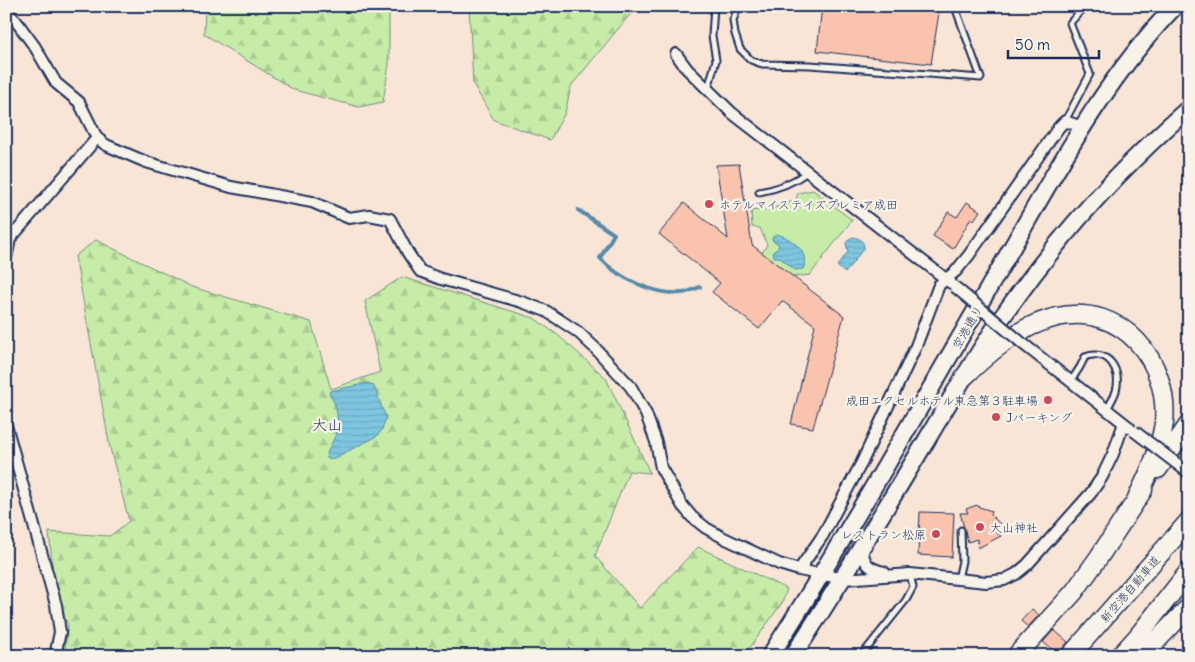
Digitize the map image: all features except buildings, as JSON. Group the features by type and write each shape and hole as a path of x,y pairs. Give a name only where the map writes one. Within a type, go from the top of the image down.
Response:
{"highway":[{"name":"空港通り","path":"770,656 937,379 1082,127 1121,69 1175,6"},
{"name":"空港通り","path":"793,656 844,579 965,376 1009,307 1066,233 1106,187 1150,142 1189,108"},
{"path":"965,376 984,356 1020,332 1057,317 1085,315 1107,321 1125,330 1148,353 1156,368 1162,385 1164,404 1161,441 1152,467 1137,498"},
{"path":"1016,656 1074,592 1100,557 1137,498 1189,424"},
{"name":"新空港自動車道","path":"1070,656 1189,521"},
{"path":"1120,656 1189,571"},
{"path":"1142,656 1189,607"}],"street":[{"path":"6,11 16,21 35,47 56,83 79,102 97,138 106,145 146,162 231,187 312,202 349,218 369,215 390,219 420,271 546,311 578,332 631,387 646,414 656,442 661,468 670,486 692,518 724,538 779,564 844,579 910,574 986,582 1004,580 1016,574 1027,565 1091,492 1102,477 1113,454 1124,423"},
{"path":"676,54 687,69 732,113 946,279 1022,343 1189,473"},
{"path":"799,570 823,535 862,462 916,346 939,285 956,271 1059,127 1065,121 1082,127"},
{"path":"6,258 10,239 97,138"},
{"path":"6,425 56,605 60,632 55,656"},
{"path":"862,548 866,564 873,570 895,575"}],"lane":[{"path":"708,90 716,60 712,36 714,6"},
{"path":"739,6 733,20 740,49 751,60 762,64 810,65 981,78 956,6"},
{"path":"1065,121 1090,74 1070,23 1085,6"},
{"path":"759,192 774,190 800,178 807,172"},
{"path":"1071,381 1085,357 1093,354 1102,355 1111,362 1116,375 1116,391 1107,409"},
{"path":"958,578 962,561 960,530"},
{"path":"861,656 906,600 913,587 910,574"}],"green space":[{"path":"205,6 389,6 389,64 383,102 359,107 294,90 204,34"},
{"path":"469,6 637,6 571,86 565,113 550,140 494,120 473,84"},
{"path":"813,190 852,220 810,275 793,277 762,253 767,245 760,228 752,227 751,211 774,208 796,200 798,193"},
{"path":"96,240 192,287 311,322 331,389 380,372 365,301 402,277 534,318 559,336 606,378 650,473 629,471 595,556 640,608 698,547 787,589 782,603 744,656 64,656 68,624 56,605 49,532 110,536 129,521 110,448 75,256"}],"water":[{"path":"777,234 793,242 802,252 805,263 803,269 795,270 779,257 774,257 773,252 778,248 779,244 773,241 772,238"},
{"path":"853,237 861,240 864,248 845,273 837,266 848,252 846,243"},
{"path":"368,383 373,385 386,417 382,430 376,437 330,460 326,457 337,430 337,419 336,408 329,393 330,391"}],"waterway":[{"path":"578,210 614,234 600,258 616,272 637,284 659,291 683,293 700,287"}],"place":[{"name":"ホテルマイステイズプレミア成田","path":"709,204"},
{"name":"成田エクセルホテル東急第３駐車場","path":"1048,400"},
{"name":"Jパーキング","path":"996,417"},
{"name":"大山神社","path":"980,527"},
{"name":"レストラン松原","path":"936,534"}],"district":[{"name":"大山","path":"327,424"}]}
